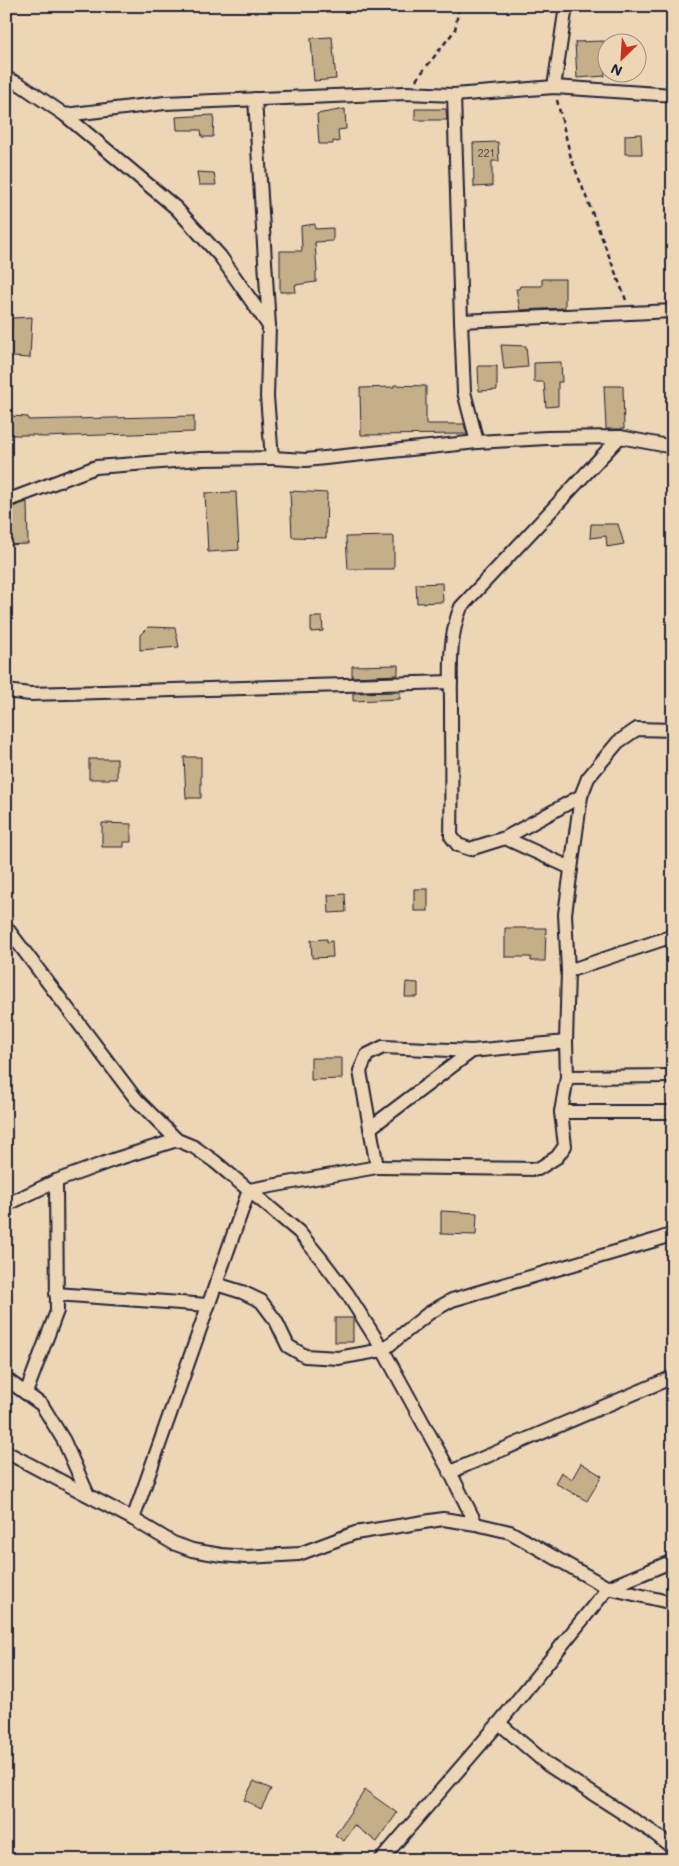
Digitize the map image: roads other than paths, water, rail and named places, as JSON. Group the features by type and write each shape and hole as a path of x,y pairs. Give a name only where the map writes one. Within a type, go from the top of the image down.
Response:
{"street":[{"path":"554,87 566,6"},
{"path":"6,78 21,85 65,115 176,208 220,256 269,326"},
{"path":"65,115 165,103 406,93 454,95 554,87 673,95"},
{"path":"454,95 464,392 477,442"},
{"path":"255,99 269,326 267,397 272,458"},
{"path":"461,322 673,311"},
{"path":"6,501 96,467 200,459 272,458 306,460 477,442 547,438 620,438 673,447"},
{"path":"581,796 505,838 470,849 458,844 451,836 451,682 454,622 461,607 620,438"},
{"path":"6,691 30,694 451,682"},
{"path":"249,1190 377,1167 538,1169 557,1157 565,1146 561,1112 567,1077 568,971 565,914 581,796 588,778 618,742 637,729 673,730"},
{"path":"505,838 571,868"},
{"path":"6,927 136,1099 178,1140 200,1152 249,1190 298,1232 322,1260 347,1293 383,1350 450,1472 476,1524"},
{"path":"568,971 673,936"},
{"path":"377,1167 360,1071 367,1055 383,1046 472,1050 566,1042"},
{"path":"370,1128 472,1050"},
{"path":"567,1077 673,1076"},
{"path":"561,1112 673,1112"},
{"path":"6,1205 56,1181 113,1160 178,1140"},
{"path":"26,1393 55,1318 56,1181"},
{"path":"133,1519 249,1190"},
{"path":"216,1284 242,1292 260,1301 276,1321 288,1346 305,1356 338,1358 383,1350 429,1313 452,1300 673,1234"},
{"path":"56,1294 208,1305"},
{"path":"450,1472 673,1377"},
{"path":"6,1379 42,1405 60,1434 88,1495"},
{"path":"6,1452 133,1519 173,1543 192,1550 246,1557 300,1554 355,1533 392,1526 443,1520 476,1524 510,1532 608,1588 673,1603"},
{"path":"381,1860 499,1723 608,1588 673,1561"},
{"path":"499,1723 548,1765 651,1831 673,1848"}]}
